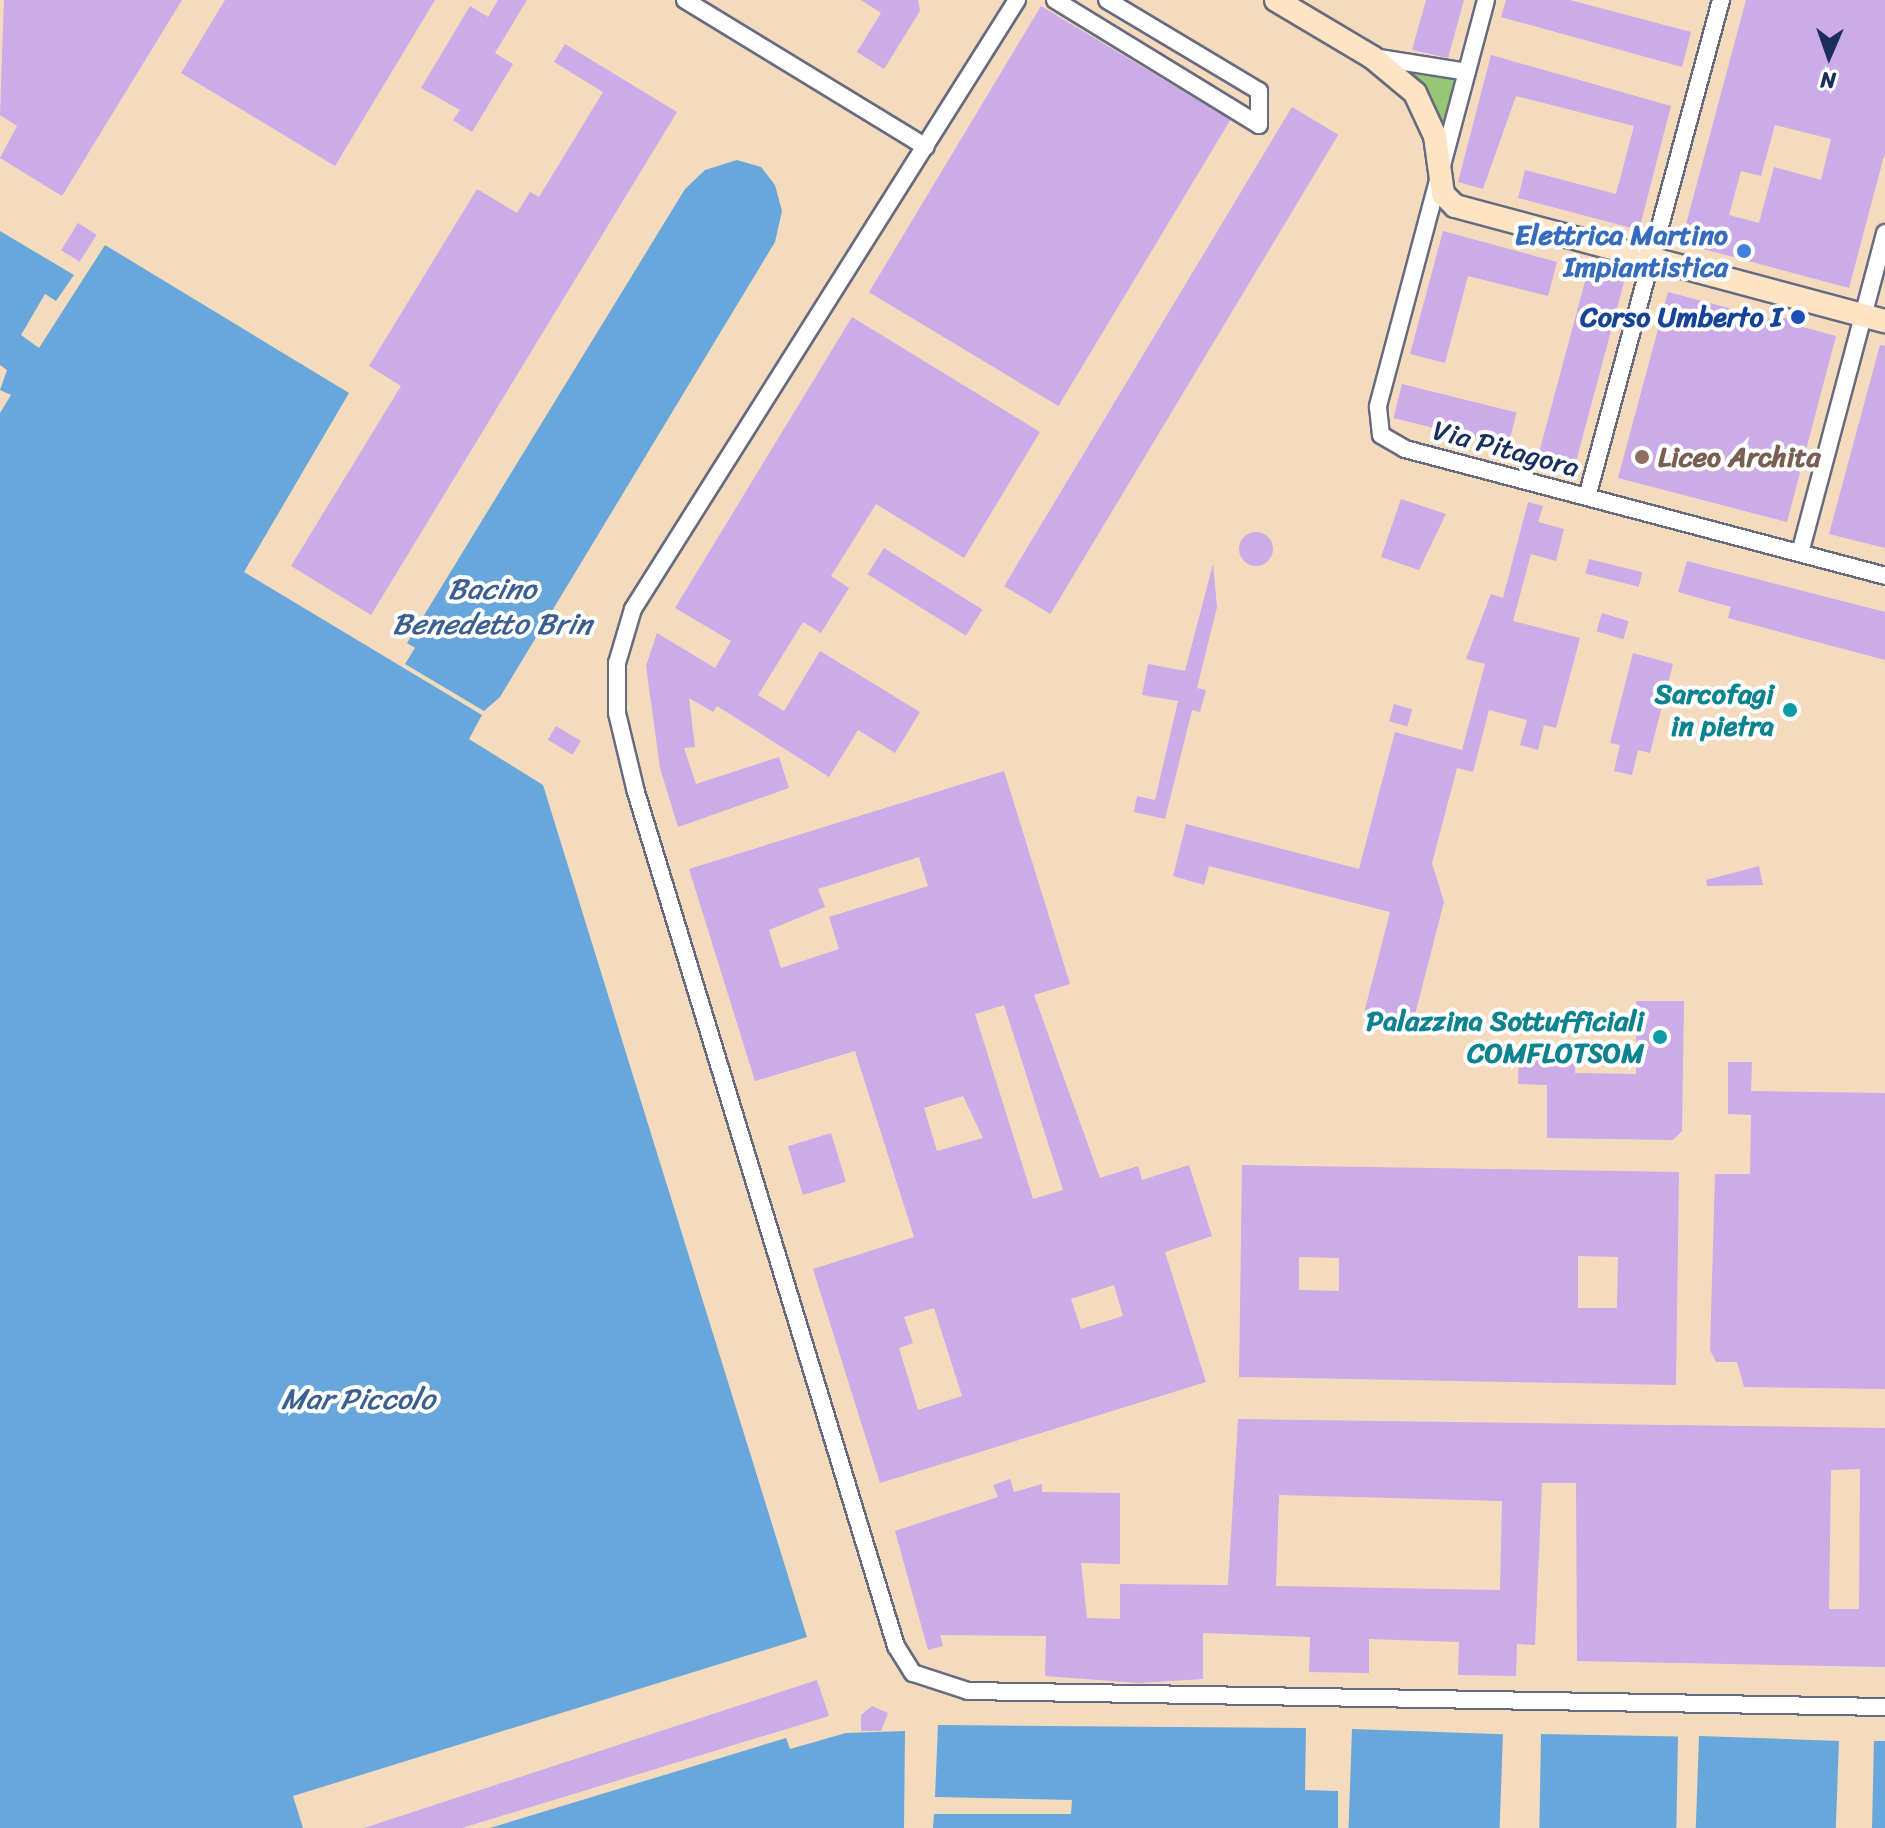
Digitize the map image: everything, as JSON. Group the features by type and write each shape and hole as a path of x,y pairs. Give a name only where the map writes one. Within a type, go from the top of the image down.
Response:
{"main road":[{"path":"1276,0 1372,57 1427,112 1443,194 1455,206 1874,318"}],"street":[{"path":"685,0 926,147"},
{"path":"1017,0 633,609 617,663 617,713 636,792 896,1646 913,1673 968,1691 1885,1707"},
{"path":"1055,0 1259,125 1259,91 1107,0"},
{"path":"1439,170 1486,0"},
{"path":"1587,497 1721,0"},
{"path":"1372,57 1467,72"},
{"name":"Via Pitagora","path":"1439,170 1378,407 1381,435 1405,449 1885,576"},
{"path":"1800,553 1874,318 1885,233"}],"green space":[{"path":"1406,73 1456,80 1443,125 1440,126"}],"water":[{"name":"Bacino Benedetto Brin","path":"737,160 761,167 775,185 782,211 775,242 500,697 484,711 405,664 415,648 407,643 685,189 705,170"},
{"name":"Mar Piccolo","path":"0,231 74,275 56,301 45,294 21,335 39,348 105,245 349,393 244,572 482,715 469,739 543,785 807,1637 293,1796 303,1828 0,1828 0,413 11,395 0,390 7,370 0,365"},
{"path":"938,1725 1306,1728 1305,1790 1338,1791 1338,1828 933,1828 934,1814 1071,1814 1072,1800 935,1797"},
{"path":"1352,1729 1503,1734 1500,1828 1349,1828"},
{"path":"905,1731 904,1828 490,1828 786,1738 790,1749 846,1733"},
{"path":"1541,1734 1678,1736 1676,1828 1539,1828"},
{"path":"1699,1736 1839,1741 1836,1828 1696,1828"},
{"path":"1874,1741 1885,1741 1885,1828 1872,1828"}],"building":[{"path":"4,0 182,0 62,196 0,158 17,126 0,115"},
{"path":"225,0 435,0 335,166 181,73"},
{"path":"498,0 527,0 495,53 513,64 472,132 453,120 460,110 421,88 470,6 488,17"},
{"path":"861,0 918,0 920,11 884,69 857,52 881,13"},
{"path":"1426,0 1464,0 1448,58 1412,50"},
{"path":"1506,0 1570,0 1691,32 1682,67 1501,17"},
{"path":"1746,0 1885,0 1885,152 1849,288 1681,243","holes":["1775,125 1831,139 1821,180 1774,167 1759,223 1729,215 1741,171 1761,176"]},
{"path":"1041,6 1230,120 1058,406 869,292"},
{"path":"565,44 677,112 371,615 291,566 401,386 369,366 477,189 517,213 530,192 539,197 603,92 554,62"},
{"path":"1491,55 1671,106 1639,230 1518,198 1525,170 1616,194 1634,126 1516,96 1483,189 1458,182"},
{"path":"1292,107 1338,135 1050,614 1004,586"},
{"path":"78,223 97,235 80,262 61,250"},
{"path":"1443,231 1557,262 1548,296 1468,276 1445,363 1410,354"},
{"path":"1588,270 1625,280 1575,466 1538,456"},
{"path":"1668,292 1770,319 1798,317 1795,325 1836,336 1787,522 1618,478"},
{"path":"852,317 1040,432 964,558 876,504 831,576 849,588 821,633 803,622 758,695 784,711 820,651 920,712 895,753 858,730 829,777 717,706 713,712 689,698 695,747 684,748 696,784 779,757 789,788 678,827 660,768 646,666 657,633 715,668 731,641 675,608"},
{"path":"1880,345 1885,346 1885,548 1829,534"},
{"path":"1402,384 1516,413 1508,447 1394,418"},
{"path":"1401,499 1446,514 1419,570 1381,557"},
{"path":"1528,502 1543,506 1538,522 1564,529 1556,561 1531,554 1513,621 1580,638 1556,728 1544,725 1538,750 1520,745 1527,720 1489,710 1473,772 1457,768 1432,863 1444,902 1412,1026 1364,1013 1390,912 1209,866 1204,885 1173,876 1186,824 1359,869 1395,732 1462,750 1485,664 1466,659 1491,594 1503,598"},
{"path":"1256,532 1268,537 1273,549 1268,561 1256,566 1244,561 1239,549 1244,537"},
{"path":"884,548 982,609 966,636 868,574"},
{"path":"1589,559 1642,572 1639,587 1585,574"},
{"path":"1687,561 1885,612 1885,660 1728,618 1731,607 1678,592"},
{"path":"1213,564 1217,607 1197,688 1206,690 1200,712 1192,710 1165,819 1134,812 1137,796 1155,800 1178,701 1142,695 1148,664 1185,671"},
{"path":"1602,613 1629,621 1623,639 1596,631"},
{"path":"1633,653 1673,664 1650,753 1638,750 1632,775 1614,771 1620,745 1610,743"},
{"path":"1394,704 1412,709 1407,727 1389,721"},
{"path":"556,726 581,741 573,755 548,740"},
{"path":"1004,771 1070,984 1034,995 1100,1178 1138,1166 1142,1180 1189,1165 1212,1236 1165,1252 1206,1382 880,1483 813,1269 914,1237 855,1051 755,1081 689,869","holes":["919,857 928,886 829,917 839,949 781,968 769,930 825,907 818,889","1004,1005 1063,1190 1033,1199 975,1014","963,1096 983,1138 937,1151 924,1108","1114,1285 1123,1316 1081,1329 1071,1299","934,1308 962,1396 918,1410 899,1348 913,1343 904,1317"]},
{"path":"1759,866 1763,885 1707,886 1706,880"},
{"name":"Palazzina Sottufficiali COMFLOTSOM","path":"1636,1001 1684,1001 1682,1131 1673,1140 1547,1138 1547,1085 1518,1084 1519,1045 1576,1047 1575,1073 1636,1074"},
{"path":"1728,1062 1752,1062 1751,1091 1885,1093 1885,1389 1744,1387 1737,1362 1716,1362 1710,1350 1715,1174 1750,1174 1751,1115 1728,1114"},
{"path":"831,1133 846,1182 803,1195 788,1146"},
{"path":"1242,1165 1679,1172 1676,1385 1239,1377","holes":["1578,1256 1618,1257 1617,1308 1578,1308","1299,1257 1339,1258 1339,1291 1299,1290"]},
{"path":"1238,1419 1885,1428 1885,1667 1577,1661 1576,1483 1542,1483 1535,1645 1517,1644 1516,1676 1458,1675 1459,1642 1369,1639 1369,1673 1309,1672 1310,1637 1203,1633 1203,1679 1138,1683 1045,1676 1046,1636 940,1635 943,1646 928,1650 895,1531 998,1497 993,1485 1010,1479 1014,1492 1042,1484 1042,1492 1120,1493 1120,1564 1081,1563 1087,1618 1120,1619 1120,1584 1228,1585","holes":["1860,1469 1859,1609 1829,1609 1831,1470","1279,1495 1502,1501 1500,1590 1276,1586"]},
{"path":"817,1680 829,1716 462,1828 364,1828"},
{"path":"872,1706 888,1713 881,1731 861,1731 861,1715"}],"place":[{"name":"Elettrica Martino Impiantistica","path":"1744,251"},
{"name":"Corso Umberto I","path":"1798,317"},
{"name":"Liceo Archita","path":"1642,457"},
{"name":"Sarcofagi in pietra","path":"1790,710"},
{"name":"Palazzina Sottufficiali COMFLOTSOM","path":"1660,1037"}]}
